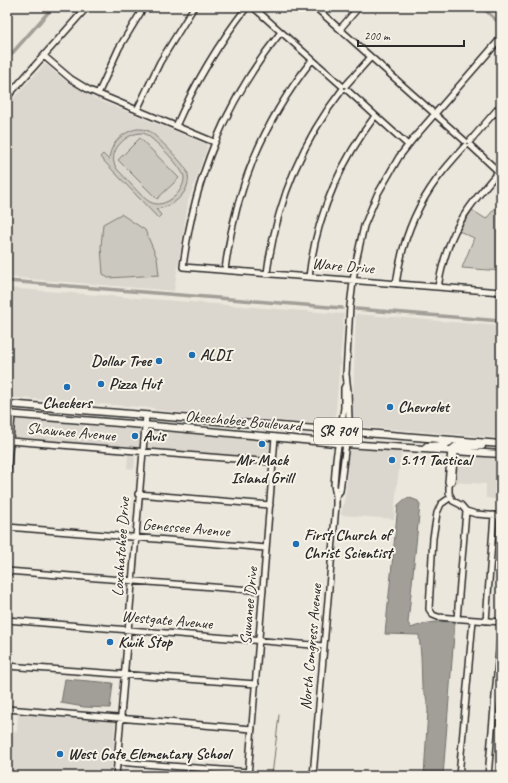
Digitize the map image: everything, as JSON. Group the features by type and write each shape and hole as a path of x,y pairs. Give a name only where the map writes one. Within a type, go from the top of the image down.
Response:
{"main road":[{"name":"Okeechobee Boulevard","path":"7,404 501,444"},
{"name":"Okeechobee Boulevard","path":"9,414 346,444 501,454"},
{"path":"422,448 429,445 446,445 450,442 450,440"},
{"path":"453,450 456,446 484,446 488,443"}],"street":[{"path":"7,97 87,7"},
{"path":"98,94 120,48 144,7"},
{"path":"137,110 160,62 194,7"},
{"path":"176,126 203,70 224,37 247,7 252,7 408,145"},
{"path":"315,7 500,172 475,198 457,227 443,261 438,287"},
{"path":"340,29 359,7"},
{"path":"44,56 71,79 98,94 214,142 230,109 248,78 281,32"},
{"path":"346,384 346,360 352,280 357,251 369,212 384,182 408,145 501,38"},
{"path":"267,273 276,224 291,176 314,130 344,88 371,56"},
{"path":"225,270 234,216 253,158 263,136 281,104 312,60"},
{"path":"396,284 402,251 411,226 437,178 501,105"},
{"path":"495,112 501,117"},
{"path":"309,277 316,237 331,190 348,156 375,116"},
{"name":"Ware Drive","path":"214,142 201,178 192,210 183,267 501,292"},
{"name":"North Congress Avenue","path":"313,776 336,496 334,485 337,443 344,408 344,388 346,384"},
{"name":"North Congress Avenue","path":"336,496 340,491 348,432 348,391 346,384"},
{"path":"7,478 10,441 9,414"},
{"name":"Loxahatchee Drive","path":"116,776 138,494 146,415"},
{"name":"Suwanee Drive","path":"248,774 275,437"},
{"name":"Shawnee Avenue","path":"10,441 273,462"},
{"path":"453,450 448,482 451,498 455,503 461,505 466,511 476,514 501,516"},
{"path":"138,494 270,505"},
{"path":"451,498 441,504 436,513 428,607 431,614 436,617 501,622"},
{"path":"457,619 466,511"},
{"path":"486,621 494,515"},
{"name":"Genessee Avenue","path":"7,527 266,548"},
{"path":"7,570 263,591"},
{"name":"Westgate Avenue","path":"7,620 324,646"},
{"path":"459,776 473,620"},
{"path":"488,776 501,628"},
{"path":"7,666 256,684"},
{"path":"7,709 252,729"},
{"path":"118,762 248,774"}],"shaded area":[{"path":"44,65 47,65 64,80 96,99 206,144 207,148 188,202 174,291 7,277 7,105"},
{"path":"137,129 145,129 149,131 170,150 187,171 188,185 185,191 175,202 156,209 161,215 158,218 100,157 103,154 109,160 114,144 126,133","holes":["143,133 173,160 184,177 181,188 177,194 167,202 161,204 156,204 146,199 117,169 114,163 115,150 124,140 137,134"]},
{"path":"140,138 179,178 157,199 118,160"},
{"path":"501,201 501,271 462,268 474,238 459,231 472,210 486,219"},
{"path":"121,214 145,230 157,258 159,275 108,278 103,274 101,247 103,224"},
{"path":"7,288 344,314 335,420 331,425 155,410 153,408 7,397"},
{"path":"356,314 501,326 501,438 355,426 352,424"},
{"path":"7,418 273,441 272,460 7,439"},
{"path":"349,447 402,451 394,519 341,515 346,492"},
{"path":"128,455 135,456 134,469 127,468"},
{"path":"456,455 501,459 501,500 486,498 486,484 453,482"},
{"path":"410,498 418,501 420,505 408,623 411,628 433,622 455,622 443,776 424,776 428,710 426,696 422,688 419,635 385,634 398,505 405,499"},
{"path":"65,679 113,683 110,708 84,707 61,703"},
{"name":"West Gate Elementary School","path":"18,714 115,721 111,776 7,776 7,731 17,732"}],"waterway":[{"path":"7,59 53,7"},
{"path":"482,7 496,20"},
{"path":"7,281 342,308"},
{"path":"356,309 501,321"},
{"path":"272,776 279,715"}],"place":[{"name":"ALDI","path":"192,355"},
{"name":"Dollar Tree","path":"159,361"},
{"name":"Pizza Hut","path":"101,384"},
{"name":"Checkers","path":"67,387"},
{"name":"Chevrolet","path":"390,407"},
{"name":"Avis","path":"135,436"},
{"name":"Mr Mack Island Grill","path":"262,444"},
{"name":"5.11 Tactical","path":"392,460"},
{"name":"First Church of Christ Scientist","path":"296,544"},
{"name":"Kwik Stop","path":"110,642"},
{"name":"West Gate Elementary School","path":"60,754"}]}
